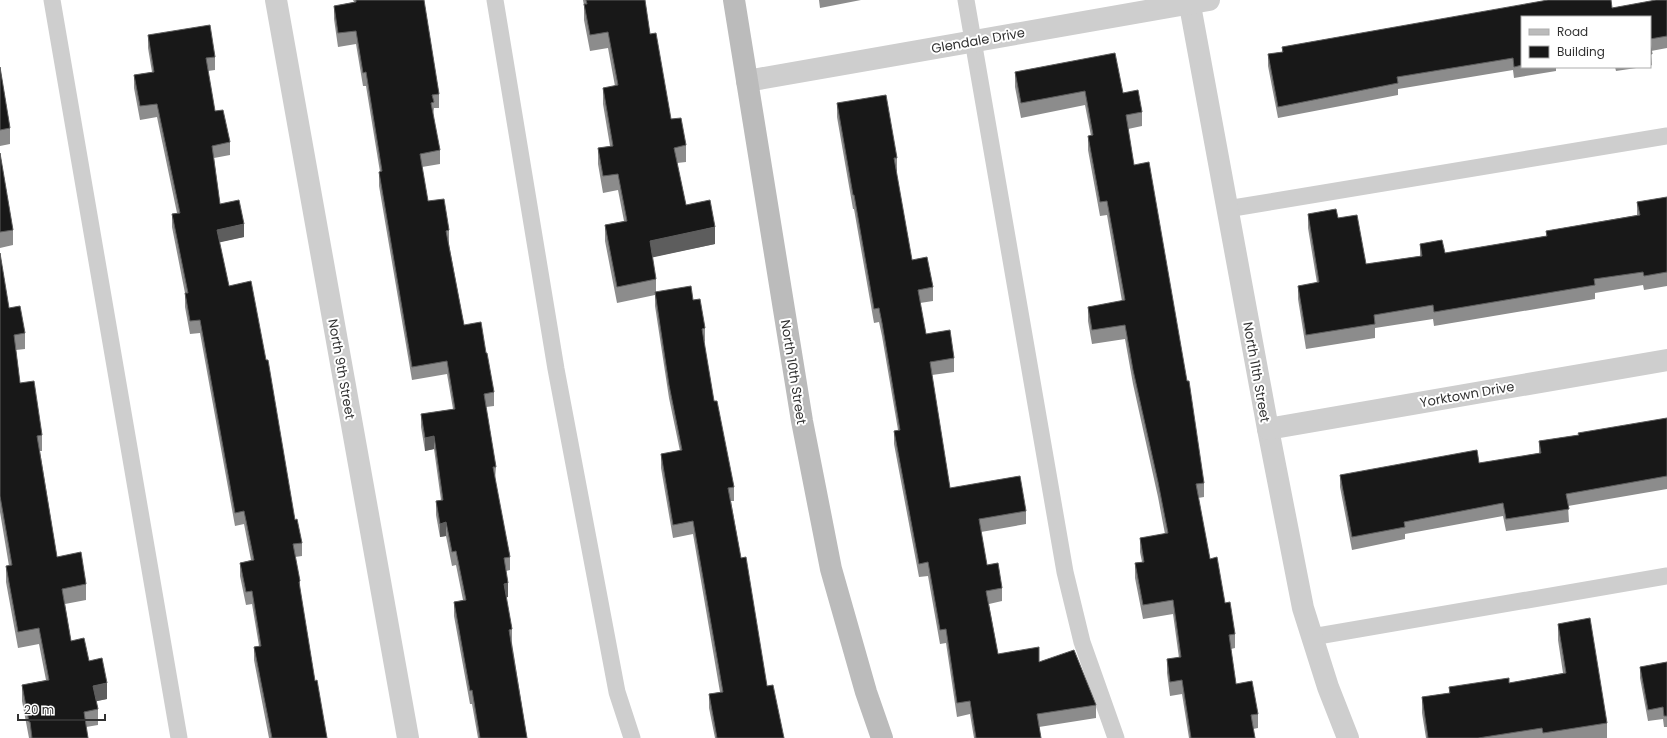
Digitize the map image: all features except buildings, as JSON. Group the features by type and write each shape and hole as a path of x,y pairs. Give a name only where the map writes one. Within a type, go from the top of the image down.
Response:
{"main road":[{"name":"North 10th Street","path":"734,0 802,421 831,569 866,692 882,738"}],"street":[{"name":"North 9th Street","path":"276,0 408,738"},
{"name":"Glendale Drive","path":"747,81 1195,1"},
{"name":"North 11th Street","path":"1195,1 1227,209 1303,608 1328,687 1348,738"},
{"name":"Yorktown Drive","path":"1268,429 1667,360"}],"lane":[{"path":"52,0 179,738"},
{"path":"495,0 559,384 617,692 632,738"},
{"path":"966,0 1065,572 1082,642 1116,738"},
{"path":"1227,209 1667,136"},
{"path":"1312,637 1667,576"}]}
